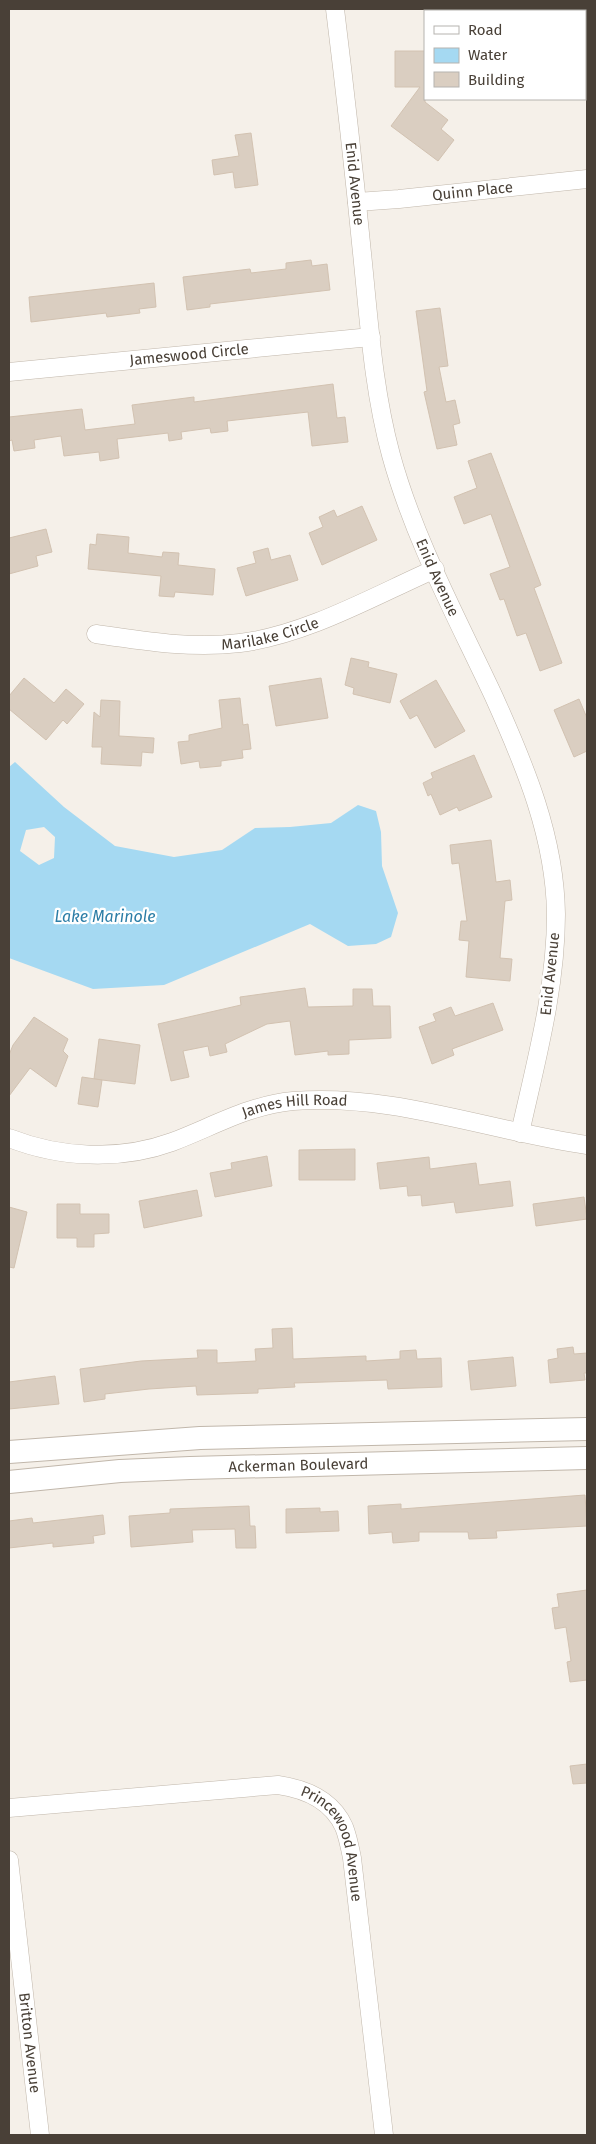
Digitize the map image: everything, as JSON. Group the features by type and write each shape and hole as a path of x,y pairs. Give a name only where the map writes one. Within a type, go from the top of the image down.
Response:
{"street":[{"name":"Enid Avenue","path":"335,9 371,337 382,415 391,456 410,512 532,785 546,835 554,880 556,912 555,957 550,1001 520,1133"},
{"name":"Quinn Place","path":"357,202 587,179"},
{"name":"Jameswood Circle","path":"9,372 371,337"},
{"name":"Marilake Circle","path":"96,634 205,646 256,640 306,627 435,570"},
{"name":"James Hill Road","path":"9,1138 46,1149 78,1154 108,1155 140,1151 171,1142 238,1113 263,1106 293,1101 328,1101 382,1104 587,1145"},
{"name":"Ackerman Boulevard","path":"9,1452 200,1438 587,1429"},
{"name":"Ackerman Boulevard","path":"9,1482 120,1471 587,1458"},
{"name":"Princewood Avenue","path":"9,1808 278,1785 296,1787 313,1794 326,1803 345,1828 352,1858 384,2135"},
{"name":"Britton Avenue","path":"9,1860 40,2135"}],"water":[{"name":"Lake Marinole","path":"15,762 64,807 115,846 174,857 222,850 255,828 331,823 358,805 376,811 381,832 382,866 398,913 391,937 376,944 348,946 310,924 164,985 93,989 9,958 9,767","holes":["44,827 55,837 54,858 39,865 20,851 26,830"]}],"building":[{"path":"395,51 424,51 424,100 448,120 441,129 454,140 438,161 391,126 420,87 395,87"},
{"path":"251,133 258,185 235,188 233,172 214,175 212,160 239,156 235,135"},
{"path":"311,260 312,266 327,264 330,290 210,304 210,307 187,310 183,277 250,269 251,273 286,269 286,263"},
{"path":"154,283 156,307 139,309 140,313 107,317 106,313 31,322 29,297"},
{"path":"440,308 448,366 439,367 446,402 455,400 460,423 453,425 457,445 437,449 424,392 427,391 416,311"},
{"path":"333,384 337,418 345,417 348,442 312,446 308,412 227,421 228,431 211,433 210,428 181,432 182,439 169,441 168,433 117,439 119,458 100,461 99,452 64,456 61,436 34,440 35,448 14,451 12,440 9,441 9,417 82,409 85,430 135,424 132,405 194,397 194,402"},
{"path":"491,453 541,585 534,588 562,663 540,671 526,633 517,636 504,599 500,600 490,574 510,567 491,514 464,524 454,497 477,488 468,461"},
{"path":"362,506 377,540 322,565 309,533 323,527 319,517 334,510 337,517"},
{"path":"46,529 52,552 36,556 38,566 9,574 9,538"},
{"path":"97,534 129,537 128,553 162,557 163,552 179,553 178,565 215,569 213,595 175,592 174,597 159,596 161,576 88,569 90,544 96,545"},
{"path":"268,548 271,560 290,555 298,580 246,596 237,568 256,563 253,552"},
{"path":"351,658 369,662 368,667 397,674 390,703 353,694 354,688 345,685"},
{"path":"24,678 54,703 66,689 84,704 67,724 63,720 46,740 9,709 9,696"},
{"path":"321,678 328,718 276,726 269,686"},
{"path":"436,680 465,731 435,748 417,715 410,719 400,701"},
{"path":"240,698 243,725 248,724 251,749 242,750 243,758 221,761 221,766 200,768 199,761 181,764 178,742 189,741 189,735 222,728 219,700"},
{"path":"579,699 587,718 587,751 574,757 554,710"},
{"path":"101,700 120,701 119,736 154,738 153,753 142,752 141,766 101,764 102,747 92,747 94,712 100,717"},
{"path":"474,755 492,797 459,811 457,807 440,815 431,794 428,796 423,783 433,778 431,773"},
{"path":"491,840 496,882 510,880 512,900 505,901 500,958 512,959 510,981 466,977 469,941 459,940 461,921 467,921 459,863 452,864 450,845"},
{"path":"305,988 308,1007 353,1006 353,989 372,989 373,1006 390,1006 391,1038 349,1040 349,1054 328,1055 328,1051 295,1055 290,1021 267,1024 225,1044 227,1052 210,1056 208,1046 183,1051 189,1077 171,1081 158,1024 241,1005 240,997"},
{"path":"493,1003 503,1030 452,1049 454,1055 432,1064 419,1027 436,1021 433,1014 451,1007 455,1016"},
{"path":"34,1017 68,1039 63,1051 68,1056 56,1087 30,1068 9,1096 9,1055 13,1045"},
{"path":"99,1039 140,1045 135,1084 94,1079"},
{"path":"82,1077 102,1080 98,1107 78,1104"},
{"path":"355,1149 355,1180 299,1180 299,1150"},
{"path":"267,1156 272,1186 215,1197 210,1173 232,1169 231,1163"},
{"path":"429,1157 430,1169 476,1163 479,1185 510,1181 513,1206 456,1213 454,1202 422,1206 421,1195 408,1196 407,1186 380,1189 377,1163"},
{"path":"197,1190 202,1216 144,1228 139,1201"},
{"path":"584,1197 587,1219 536,1226 533,1204"},
{"path":"57,1204 80,1204 80,1214 109,1214 109,1233 94,1234 94,1247 77,1247 77,1238 57,1238"},
{"path":"9,1207 27,1212 14,1268 9,1267"},
{"path":"292,1328 293,1359 366,1356 366,1361 400,1359 400,1351 416,1350 417,1359 441,1358 442,1387 388,1389 387,1380 294,1383 295,1387 258,1389 258,1393 197,1395 196,1386 105,1394 105,1399 84,1402 80,1369 141,1361 198,1358 197,1350 217,1350 217,1363 256,1361 255,1349 273,1348 272,1329"},
{"path":"573,1347 574,1354 587,1353 587,1373 584,1373 585,1380 550,1383 548,1360 558,1358 557,1349"},
{"path":"513,1357 516,1386 471,1390 468,1361"},
{"path":"55,1376 59,1404 9,1409 9,1382"},
{"path":"585,1495 587,1526 496,1531 497,1538 469,1539 468,1532 419,1532 419,1541 393,1543 392,1532 369,1534 368,1506 401,1504 401,1509"},
{"path":"249,1506 250,1526 255,1526 256,1548 236,1548 235,1529 192,1530 193,1542 131,1547 129,1516 170,1513 170,1509"},
{"path":"320,1508 320,1512 338,1511 339,1531 286,1533 286,1509"},
{"path":"103,1515 105,1534 93,1536 94,1543 53,1547 53,1543 9,1548 9,1521 32,1518 33,1523"},
{"path":"587,1590 587,1680 570,1682 567,1662 571,1661 566,1627 555,1629 552,1608 559,1607 557,1594"},
{"path":"587,1764 587,1783 573,1784 570,1766"}]}
